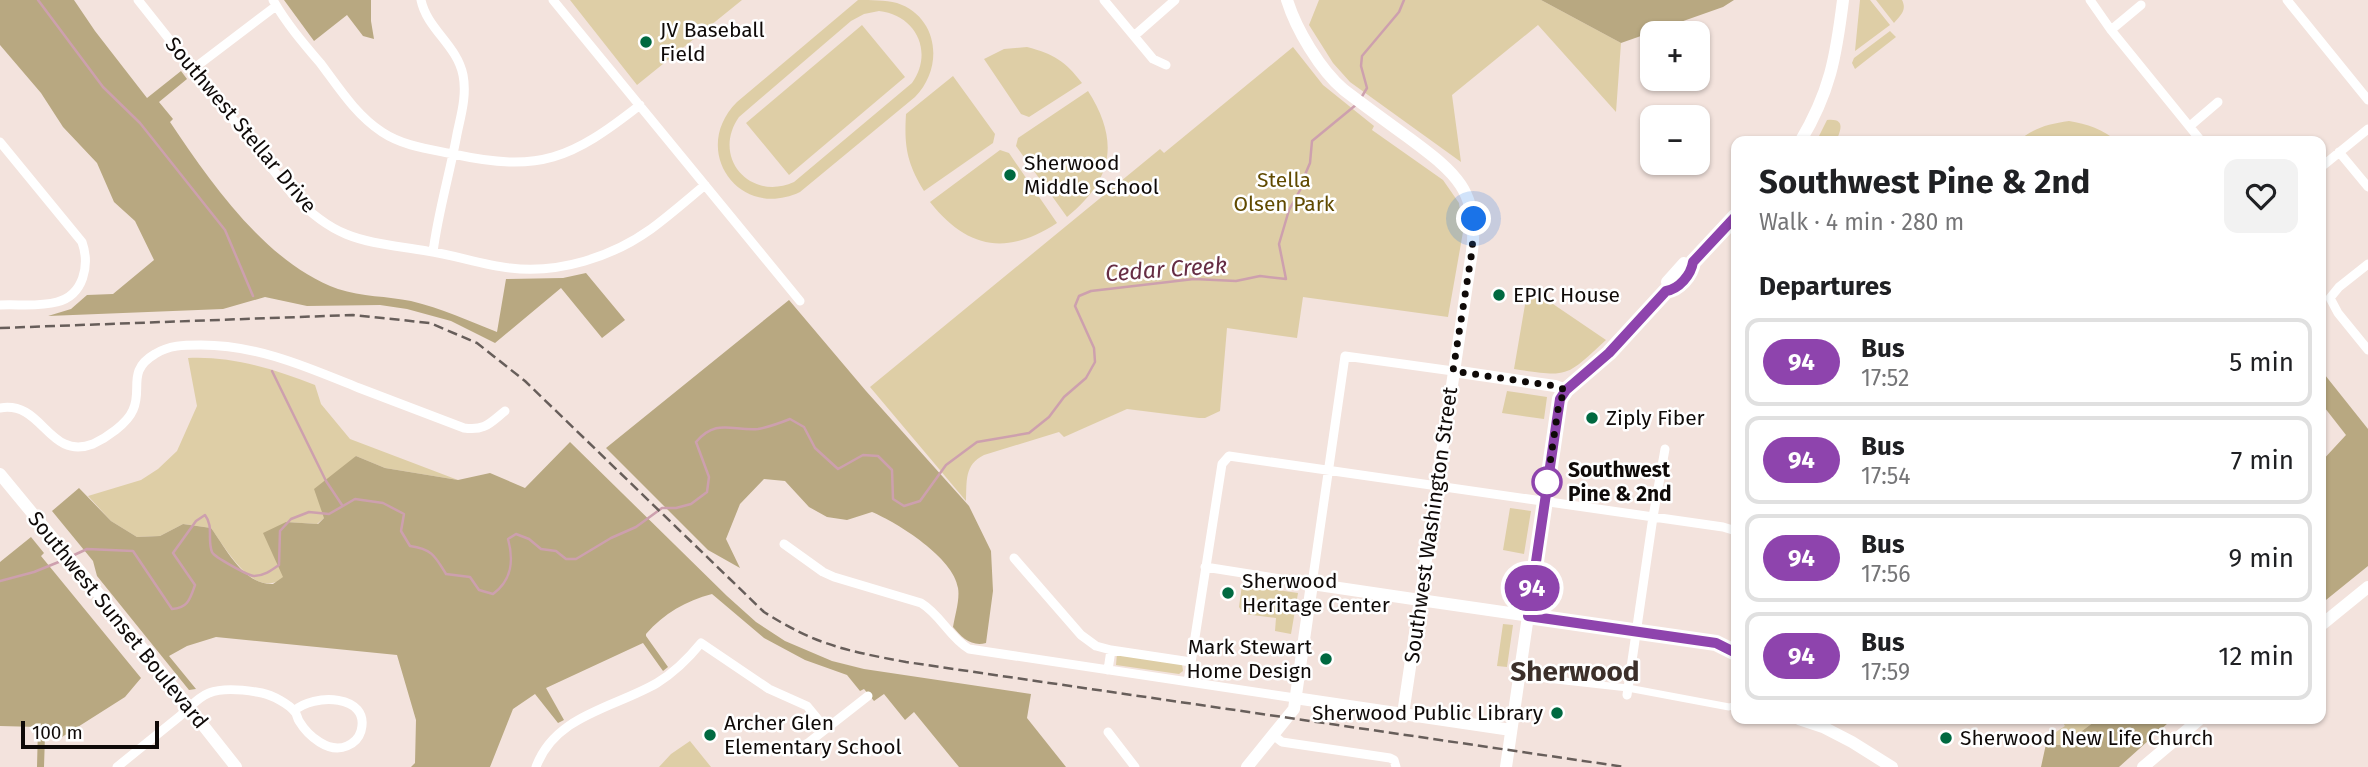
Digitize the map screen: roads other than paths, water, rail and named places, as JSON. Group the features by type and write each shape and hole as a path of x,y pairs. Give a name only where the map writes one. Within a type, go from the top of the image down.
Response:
{"main road":[{"name":"Southwest Washington Street","path":"1287,0 1302,33 1329,76 1343,90 1450,169 1464,189 1474,219 1474,239 1403,714"},
{"path":"1803,136 1821,102 1833,69 1843,0"},
{"path":"1506,767 1559,403 1566,390 1609,353 1666,287 1674,290 1692,271 1688,263 1731,220"},
{"path":"1453,371 1555,386 1566,390"},
{"name":"Southwest Sunset Boulevard","path":"0,474 236,767"},
{"path":"1247,767 1293,711 1312,584 1716,643 1731,650"},
{"path":"2326,621 2368,587"},
{"path":"1716,643 1720,640 1731,641"},
{"path":"1295,698 1511,730"},
{"path":"1815,724 1852,742 1892,767"},
{"path":"2143,767 2194,724"}],"street":[{"name":"Southwest Stellar Drive","path":"138,0 293,195 312,214 336,230 363,241 433,252 511,269 543,269 578,263 603,255 642,235 705,185"},
{"path":"421,0 426,16 451,48 463,74 464,101 433,252"},
{"path":"553,0 800,301"},
{"path":"1104,0 1153,60 1166,65"},
{"path":"1134,36 1175,0"},
{"path":"2090,0 2111,30 2198,136"},
{"path":"2287,0 2368,100"},
{"path":"193,69 274,3 367,120 396,140 505,163 543,160 594,140 640,105"},
{"path":"2111,30 2141,5"},
{"path":"2190,126 2218,102"},
{"path":"2326,163 2368,129"},
{"path":"0,142 76,233 82,242 87,263 81,283 67,298 45,304 0,305"},
{"path":"2339,152 2368,187"},
{"path":"2368,264 2339,286 2330,298 2338,313 2368,350"},
{"path":"1,405 21,409 32,415 51,436 62,443 76,446 92,444 128,419 134,410 137,374 152,355 167,347 227,345 284,359 464,428 487,426 505,411"},
{"path":"1205,567 1312,584 1345,356 1453,371"},
{"path":"1627,692 1665,449"},
{"path":"1188,682 1222,464 1226,457 1731,529"},
{"path":"784,544 834,577 921,603 932,611 955,640 969,649 1295,698"},
{"path":"1014,558 1081,635 1096,646 1191,662"},
{"path":"536,767 545,748 565,726 662,680 682,665 701,643 769,688 807,706 826,729"},
{"path":"1108,670 1111,650"},
{"path":"1518,676 1731,706"},
{"path":"124,765 188,708 209,693 229,690 264,694 294,711 305,729 330,748 345,747 357,740 360,734 360,715 351,704 343,700 310,701 294,711"},
{"path":"798,748 868,696"},
{"path":"1108,732 1135,767"},
{"path":"1273,735 1282,742 1395,763"}],"waterway":[{"path":"38,0 103,87 140,123 225,230 253,296"},
{"name":"Cedar Creek","path":"1361,98 1367,88 1361,66 1362,56 1399,12 1404,0"},
{"name":"Cedar Creek","path":"72,556 87,549 133,551 172,609 182,607 188,602 195,585 173,553 196,521 205,515 209,524 212,552 239,570 258,576 279,565 280,531 291,519 309,512 329,514 355,499 383,503 404,514 401,531 410,546 432,554 446,574 470,577 479,590 493,594 508,576 511,562 508,539 516,534 529,539 541,549 556,551 566,559 576,559 636,527 662,508 691,504 707,492 709,477 696,442 710,430 725,427 758,429 790,419 804,427 815,448 838,469 863,455 878,456 892,470 893,499 904,506 920,501 946,465 977,442 1029,433 1049,417 1064,397 1086,378 1095,362 1094,348 1075,306 1079,296 1091,291 1194,279 1236,281 1260,276 1286,279 1279,244 1289,210 1304,183 1310,163 1312,141 1357,104"},
{"path":"272,371 326,481 342,505"},
{"name":"Cedar Creek","path":"0,581 34,572 66,559"}],"railway":[{"path":"0,328 353,315 430,323 477,343 525,381 764,612 800,632 832,645 906,662 1625,767"}],"place":[{"name":"JV Baseball Field","path":"646,42"},
{"name":"Sherwood Middle School","path":"1010,175"},
{"name":"EPIC House","path":"1499,295"},
{"name":"Ziply Fiber","path":"1592,418"},
{"name":"Southwest Pine & 2nd","path":"1547,482"},
{"name":"Sherwood Heritage Center","path":"1228,593"},
{"name":"Mark Stewart Home Design","path":"1326,659"},
{"name":"Sherwood Public Library","path":"1557,713"},
{"name":"Archer Glen Elementary School","path":"710,735"},
{"name":"Sherwood New Life Church","path":"1946,738"}],"district":[{"name":"Sherwood","path":"1575,671"}],"park label":[{"name":"Stella Olsen Park","path":"1284,192"}]}
